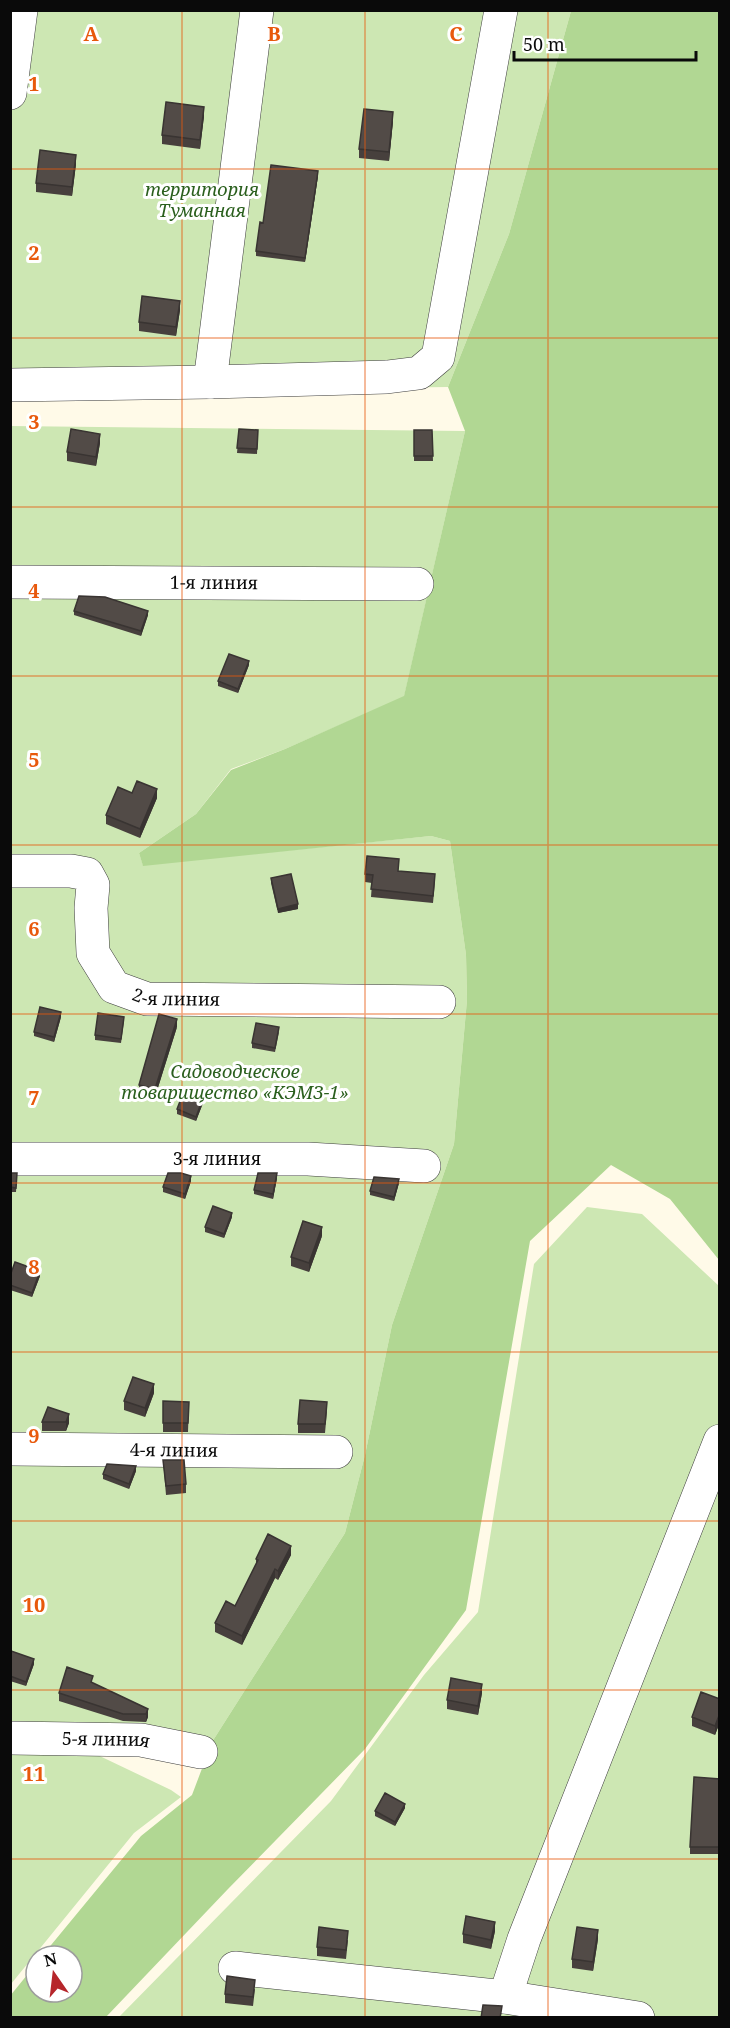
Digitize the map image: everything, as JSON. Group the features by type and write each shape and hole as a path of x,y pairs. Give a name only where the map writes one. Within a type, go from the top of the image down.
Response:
{"street":[{"path":"10,93 21,10"},
{"path":"210,382 257,10"},
{"path":"10,385 387,377 419,373 438,357 501,10"},
{"name":"1-я линия","path":"10,582 417,584"},
{"name":"2-я линия","path":"10,871 71,871 87,874 93,885 91,908 93,953 114,987 147,999 439,1002"},
{"name":"3-я линия","path":"10,1159 308,1159 424,1166"},
{"path":"505,1997 524,1939 720,1441"},
{"name":"4-я линия","path":"10,1449 336,1452"},
{"name":"5-я линия","path":"10,1738 141,1740 201,1752"},
{"path":"235,1968 505,1997 638,2018"}],"green space":[{"name":"территория Туманная","path":"11,11 571,11 509,234 448,387 11,393"},
{"path":"571,11 719,11 719,1260 670,1199 611,1165 530,1241 466,1610 365,1749 106,2017 11,2017 10,1996 24,1979 24,2004 84,2004 84,1944 52,1944 141,1836 192,1795 212,1742 345,1533 365,1455 392,1325 454,1144 467,1000 466,955 450,841 431,836 143,866 139,853 196,814 231,770 285,749 404,696 465,431 448,387 509,234"},
{"name":"Садоводческое товарищество «КЭМЗ-1»","path":"10,426 465,431 404,697 285,749 231,769 196,814 139,853 143,865 431,836 450,841 466,955 467,1000 454,1144 392,1325 365,1455 345,1533 212,1742 11,1731"},
{"path":"587,1207 642,1214 719,1286 719,2017 118,2018 331,1801 424,1675 478,1612 534,1264"},
{"path":"11,1747 85,1749 181,1797 134,1833 44,1944 24,1944 24,1968 11,1984"}],"building":[{"path":"166,102 204,107 200,140 162,135"},
{"path":"364,109 393,112 389,152 359,149"},
{"path":"40,150 76,155 72,187 36,183"},
{"path":"271,165 318,171 305,258 256,251 260,222 263,223"},
{"path":"142,296 180,301 176,327 139,322"},
{"path":"71,429 100,434 96,457 67,452"},
{"path":"239,429 258,430 257,449 237,448"},
{"path":"414,430 432,430 433,456 414,456"},
{"path":"79,596 105,597 148,611 141,631 74,611"},
{"path":"229,654 249,661 238,689 218,681"},
{"path":"137,781 157,789 140,829 106,815 118,787 132,793"},
{"path":"367,856 399,859 398,871 435,874 433,896 371,889 373,875 365,874"},
{"path":"291,874 298,904 278,909 271,878"},
{"path":"40,1007 61,1012 54,1037 34,1032"},
{"path":"98,1013 124,1017 121,1039 95,1035"},
{"path":"159,1014 177,1019 155,1089 139,1085"},
{"path":"256,1023 279,1027 275,1048 252,1043"},
{"path":"184,1091 203,1098 196,1117 177,1109"},
{"path":"10,1173 17,1173 16,1188 10,1187"},
{"path":"168,1173 191,1176 185,1194 163,1187"},
{"path":"258,1173 277,1173 273,1194 254,1190"},
{"path":"374,1177 399,1179 394,1197 370,1191"},
{"path":"213,1206 232,1213 224,1234 205,1227"},
{"path":"303,1221 322,1227 309,1263 291,1257"},
{"path":"15,1262 40,1271 32,1293 10,1285 10,1276"},
{"path":"133,1377 154,1384 145,1408 124,1401"},
{"path":"300,1400 327,1402 325,1424 298,1424"},
{"path":"163,1401 189,1402 188,1423 163,1423"},
{"path":"48,1407 69,1414 66,1422 42,1422"},
{"path":"163,1460 184,1460 186,1484 166,1486"},
{"path":"107,1464 136,1466 129,1484 103,1474"},
{"path":"268,1534 291,1546 278,1571 275,1569 242,1636 215,1623 226,1601 235,1606"},
{"path":"11,1651 34,1659 26,1682 10,1676"},
{"path":"67,1667 93,1676 91,1682 148,1709 146,1714 123,1714 59,1693"},
{"path":"451,1678 482,1684 478,1706 447,1700"},
{"path":"701,1692 720,1699 720,1713 715,1726 692,1717"},
{"path":"694,1777 720,1779 720,1847 690,1847"},
{"path":"385,1793 405,1804 395,1822 375,1811"},
{"path":"466,1916 495,1922 491,1940 463,1934"},
{"path":"319,1927 348,1931 346,1950 317,1947"},
{"path":"577,1927 598,1930 593,1962 572,1959"},
{"path":"227,1976 255,1980 253,1997 225,1994"},
{"path":"483,2005 502,2006 500,2018 481,2018"}]}
